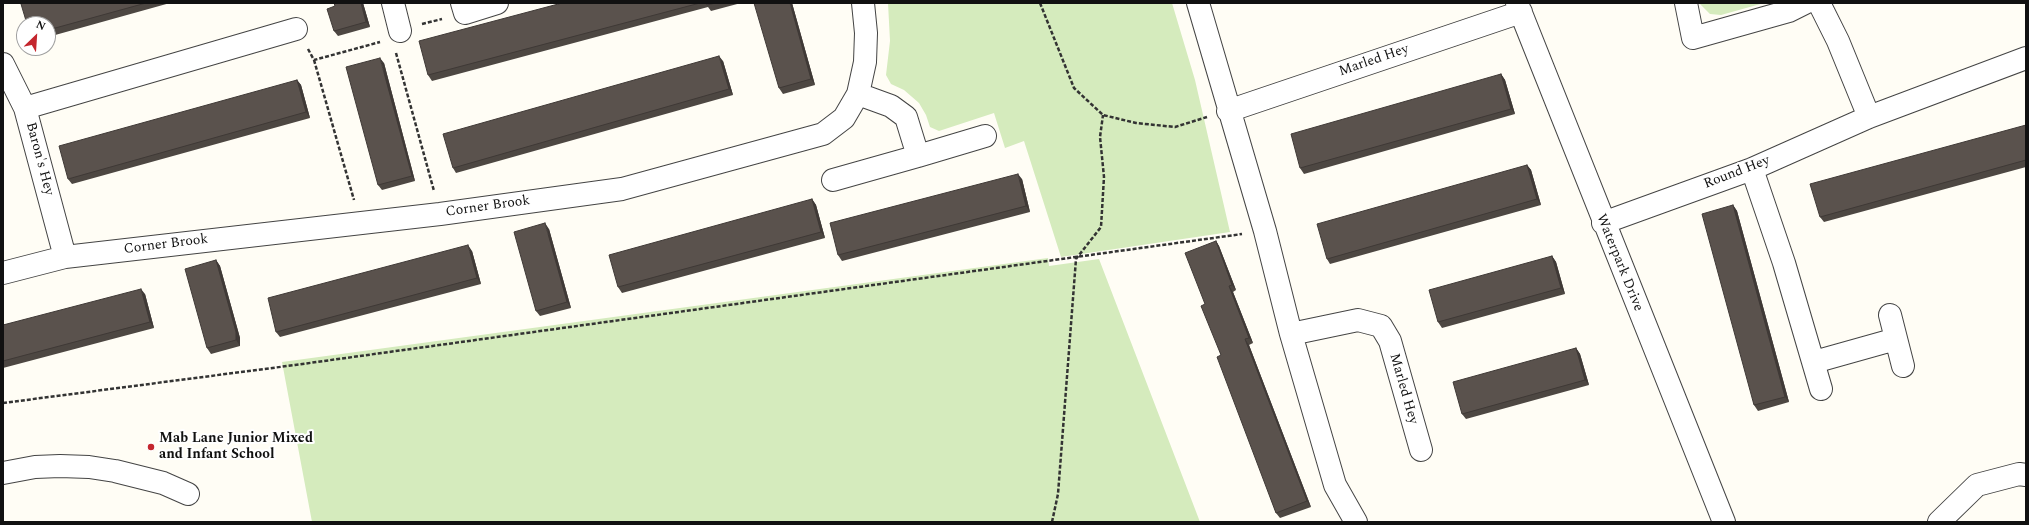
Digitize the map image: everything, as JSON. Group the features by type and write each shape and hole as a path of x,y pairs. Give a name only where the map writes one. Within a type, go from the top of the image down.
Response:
{"street":[{"path":"393,3 396,35"},
{"path":"464,8 497,3"},
{"name":"Corner Brook","path":"3,273 65,257 440,214 622,189 823,134 844,118 858,94 866,62 866,33 863,3"},
{"path":"1198,3 1228,110 1265,231 1291,334 1334,485 1356,522"},
{"path":"1686,3 1693,38 1789,11 1805,3"},
{"path":"1818,3 1838,41 1869,117"},
{"name":"Marled Hey","path":"1228,110 1519,8"},
{"name":"Waterpark Drive","path":"1519,8 1603,223 1724,522"},
{"path":"26,108 296,29"},
{"name":"Round Hey","path":"1603,223 1752,168 1869,117 2026,58"},
{"name":"Baron's Hey","path":"3,64 26,108 65,257"},
{"path":"858,94 891,106 906,117 918,156"},
{"path":"833,180 985,136"},
{"path":"1752,168 1784,262 1821,388"},
{"path":"1890,315 1903,366"},
{"name":"Marled Hey","path":"1291,334 1358,320 1381,326 1390,341 1420,450"},
{"path":"1814,362 1896,339"},
{"path":"3,473 54,466 89,467 115,471 157,481 188,494"},
{"path":"1939,522 1977,485 2019,474 2026,475"}],"path":[{"path":"1040,3 1074,88 1103,115 1136,124 1175,127 1228,110"},
{"path":"314,60 396,35 464,8"},
{"path":"296,29 314,60 360,222"},
{"path":"396,35 440,214"},
{"path":"1052,522 1058,494 1076,259 1101,227 1104,176 1100,137 1103,115"},
{"path":"3,403 1076,259 1265,231"}],"green space":[{"path":"888,3 1172,3 1195,80 1230,232 1061,257 1024,141 1005,148 994,113 939,131 930,127 926,115 919,103 904,90 891,84 886,75 890,41"},
{"path":"1699,3 1764,3 1721,15 1710,14"},
{"path":"1048,258 1049,266 1099,259 1200,522 312,522 282,362"}],"building":[{"path":"146,3 56,28 56,16 25,16 21,4"},
{"path":"334,3 361,3 366,22 334,31 327,9 335,6"},
{"path":"562,3 700,3 428,75 419,41"},
{"path":"754,3 790,3 811,79 779,88"},
{"path":"719,56 729,89 453,168 443,134"},
{"path":"380,58 412,176 378,185 346,67"},
{"path":"1501,74 1511,109 1300,168 1291,134"},
{"path":"297,80 306,112 68,179 59,146"},
{"path":"2026,125 2026,160 1820,217 1810,184"},
{"path":"1527,165 1537,199 1327,259 1317,224"},
{"path":"1018,174 1026,206 838,255 830,223"},
{"path":"812,199 821,232 618,287 609,255"},
{"path":"1733,205 1785,397 1754,405 1702,214"},
{"path":"545,223 567,302 536,311 514,232"},
{"path":"1216,241 1232,285 1229,286 1249,338 1245,339 1307,501 1276,513 1217,357 1221,355 1201,306 1205,304 1185,253"},
{"path":"468,245 477,278 276,332 268,298"},
{"path":"1552,256 1561,288 1438,322 1429,290"},
{"path":"216,260 236,332 236,340 207,348 185,269"},
{"path":"141,289 150,322 3,361 3,325"},
{"path":"1576,348 1585,380 1462,414 1453,382"}],"place":[{"name":"Mab Lane Junior Mixed and Infant School","path":"151,447"}]}
